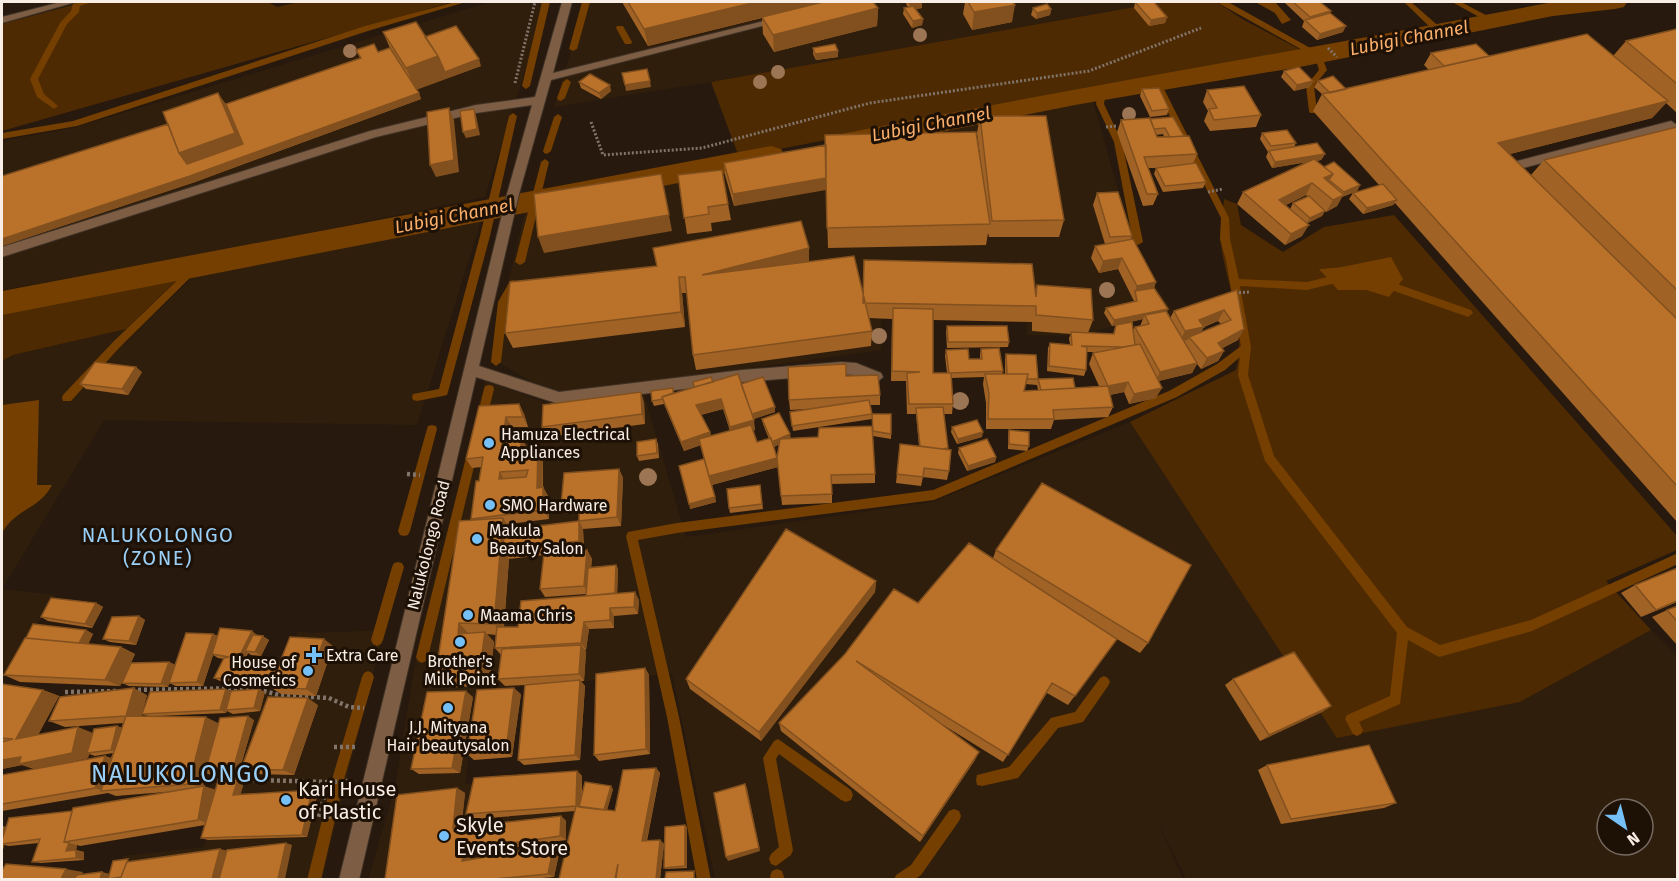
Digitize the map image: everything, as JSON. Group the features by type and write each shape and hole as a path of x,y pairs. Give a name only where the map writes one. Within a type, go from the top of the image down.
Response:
{"street":[{"path":"2,20 72,2"},
{"path":"2,252 374,134 476,109 540,100 567,2"},
{"path":"546,78 796,15"},
{"name":"Nalukolongo Road","path":"349,879 513,194 540,100"},
{"path":"1523,184 1506,168 1670,125"},
{"path":"472,370 559,398 742,375 842,368 856,369 876,377"}],"path":[{"path":"510,104 535,2"},
{"path":"591,122 603,155 702,148 870,103 1089,71 1201,28"},
{"path":"1328,48 1337,57"},
{"path":"1106,127 1116,126"},
{"path":"1208,192 1223,189"},
{"path":"1225,294 1249,291"},
{"path":"65,692 235,688 273,690 279,695 329,698 349,707 367,708"},
{"path":"334,747 355,747"},
{"path":"217,779 346,781"},
{"path":"328,782 319,817 338,816"}],"shaded area":[{"path":"84,2 268,2 277,7 299,2 452,2 2,131 2,24"},
{"path":"490,2 547,2 485,197 193,257 2,290 2,141 73,128"},
{"path":"586,2 1163,2 711,82 554,107"},
{"path":"1163,2 1217,2 1242,19 1305,52 1141,79 739,157 711,82"},
{"path":"1255,2 1275,2 1291,20 1282,24 1275,13"},
{"path":"1092,97 1138,262 1175,314 1097,330 1095,336 1027,335 1026,322 881,319 881,350 554,395 490,357 526,208"},
{"path":"1224,199 1237,204 1241,225 1283,252 1324,227 1394,215 1677,536 1677,550 1606,581 1651,630 1520,702 1337,738 1130,422 1236,370 1239,355 1238,324 1221,241","holes":["1342,267 1389,296 1366,290 1320,269"]},
{"path":"483,215 417,425 104,420 2,589 2,361 13,355 126,329 123,345 201,269"},
{"path":"1391,257 1403,279 1389,297 1366,290 1338,290 1319,269 1342,267"},
{"path":"183,274 126,329 13,355 2,361 2,308"},
{"path":"485,380 549,404 643,392 686,537 932,502 1130,422 1337,737 1520,702 1651,630 1677,656 1677,879 1186,879 1156,818 1183,879 715,879 672,674 477,690 465,784 582,769 560,879 368,880 395,788 419,640"},
{"path":"39,400 37,485 52,485 41,499 14,518 2,533 2,405"},
{"path":"2,589 55,595 2,680"},
{"path":"384,630 322,879 113,880 123,856 204,847 222,793 209,792 235,688 272,691 276,694 298,631 312,633"}],"building":[{"path":"628,2 756,2 644,29"},
{"path":"823,2 873,2 878,8 773,35 762,17"},
{"path":"968,2 1013,2 1015,5 974,12"},
{"path":"1135,2 1154,2 1167,17 1151,20"},
{"path":"1293,2 1320,2 1331,11 1310,17"},
{"path":"1047,4 1051,9 1037,13 1033,8"},
{"path":"913,6 923,19 913,21 904,8"},
{"path":"1330,13 1346,26 1320,34 1305,20"},
{"path":"416,22 438,56 406,68 383,32"},
{"path":"456,26 479,59 445,72 438,56 425,37"},
{"path":"1677,29 1677,84 1626,41"},
{"path":"1587,34 1668,101 1498,143 1677,319 1677,486 1322,94"},
{"path":"374,44 378,52 390,48 419,93 190,176 2,239 2,176 168,124 179,153 187,164 243,144 226,104 361,58 356,50"},
{"path":"835,44 838,51 815,54 813,48"},
{"path":"1476,44 1489,56 1444,66 1431,53"},
{"path":"1299,67 1313,81 1297,85 1284,71"},
{"path":"647,69 650,81 625,85 622,73"},
{"path":"590,74 610,85 599,93 579,82"},
{"path":"1333,76 1346,89 1330,93 1318,81"},
{"path":"1244,86 1261,115 1214,120 1209,109 1217,108 1207,90"},
{"path":"1159,88 1169,109 1152,111 1142,89"},
{"path":"218,93 235,133 179,153 163,112"},
{"path":"449,108 454,160 430,165 427,112"},
{"path":"474,109 477,129 463,132 460,111"},
{"path":"980,116 1046,116 1064,220 992,221"},
{"path":"1173,117 1184,136 1170,137 1165,128 1154,129 1150,119"},
{"path":"1150,118 1157,137 1189,136 1197,154 1144,157 1158,194 1147,194 1121,120"},
{"path":"1677,127 1677,290 1544,160"},
{"path":"1287,130 1296,143 1271,146 1262,133"},
{"path":"976,132 990,224 827,228 825,135"},
{"path":"1317,143 1325,154 1275,162 1269,151"},
{"path":"826,145 826,178 733,194 724,163"},
{"path":"1314,159 1333,174 1324,178 1344,195 1333,200 1312,183 1279,200 1309,225 1291,234 1243,192"},
{"path":"1334,162 1360,185 1344,192 1329,180 1333,174 1324,167"},
{"path":"1196,163 1206,182 1165,186 1156,168"},
{"path":"722,170 728,204 708,207 709,214 684,218 678,175"},
{"path":"661,174 669,215 538,237 534,194"},
{"path":"1383,184 1397,200 1367,208 1353,193"},
{"path":"1118,192 1132,236 1110,237 1097,193"},
{"path":"1309,196 1325,211 1310,218 1293,203"},
{"path":"801,221 809,248 702,275 854,256 872,331 693,355 685,277 679,277 681,312 505,333 510,282 657,266 653,248"},
{"path":"1133,239 1156,282 1137,286 1122,258 1103,261 1095,246"},
{"path":"864,260 1032,264 1036,297 1037,285 1091,289 1093,320 1036,315 1036,306 863,303"},
{"path":"1154,288 1168,309 1114,320 1106,308 1137,301 1135,291"},
{"path":"1237,290 1244,329 1218,343 1224,351 1207,358 1189,337 1231,320 1224,310 1199,320 1204,327 1185,331 1174,311"},
{"path":"893,308 933,309 933,373 951,373 953,404 909,404 907,373 920,372 892,371"},
{"path":"1166,311 1197,363 1160,372 1135,327 1149,324 1145,315"},
{"path":"1132,322 1135,345 1081,346 1087,347 1086,370 1049,366 1050,343 1072,345 1071,332 1114,334 1116,325"},
{"path":"947,326 1007,326 1009,342 948,342"},
{"path":"1140,344 1162,388 1134,394 1128,382 1108,386 1093,353"},
{"path":"999,348 1003,371 949,373 946,350 968,349 969,359 982,359 981,349"},
{"path":"1006,354 1036,355 1038,379 1027,379 1028,374 1007,374"},
{"path":"95,362 136,367 122,389 80,384"},
{"path":"846,364 846,376 878,375 880,395 789,400 788,367"},
{"path":"738,374 754,420 730,427 721,399 696,405 710,432 681,442 662,397"},
{"path":"985,374 1028,374 1024,391 1108,386 1113,407 1053,410 1054,419 988,419 989,393"},
{"path":"711,377 713,382 694,387 693,382"},
{"path":"763,377 775,407 752,414 741,384"},
{"path":"1073,378 1075,388 1041,390 1038,379"},
{"path":"673,388 673,393 662,397 663,399 652,401 651,391"},
{"path":"641,392 642,414 542,427 543,405"},
{"path":"869,400 872,414 792,426 790,412"},
{"path":"519,404 523,417 506,417 501,451 506,451 508,439 521,437 521,448 538,447 537,488 543,487 543,510 471,519 476,481 479,481 483,457 466,459 479,406","holes":["528,470 526,477 499,479 500,472"]},
{"path":"943,407 948,448 920,446 916,408"},
{"path":"779,413 790,434 772,442 762,419"},
{"path":"872,414 891,414 891,434 873,431"},
{"path":"977,420 983,432 958,439 952,427"},
{"path":"751,425 757,442 771,438 777,458 709,476 699,439"},
{"path":"872,426 875,474 831,475 832,494 781,496 777,458 780,439 818,437 819,428"},
{"path":"1009,430 1029,432 1029,446 1009,444"},
{"path":"656,439 657,453 637,456 637,442"},
{"path":"987,439 996,457 968,466 959,448"},
{"path":"900,444 951,450 949,471 924,468 923,477 897,474"},
{"path":"704,459 715,497 689,504 679,466"},
{"path":"619,469 617,517 579,521 579,504 561,505 564,473"},
{"path":"1042,483 1191,565 1148,643 996,550"},
{"path":"760,485 762,504 729,508 727,489"},
{"path":"503,518 494,624 459,623 458,634 485,632 479,675 435,679 459,521"},
{"path":"579,521 579,541 503,551 504,530"},
{"path":"786,529 876,581 759,732 686,679"},
{"path":"969,543 1117,639 1075,696 1052,683 1008,755 856,661 979,752 923,836 779,723 845,654 894,589 918,603"},
{"path":"587,550 584,586 540,589 544,553"},
{"path":"616,565 615,593 586,596 588,568"},
{"path":"1677,568 1677,601 1656,610 1635,585"},
{"path":"635,592 634,607 610,608 610,620 584,622 581,643 495,648 497,627 518,627 521,601"},
{"path":"51,598 96,603 85,624 41,617"},
{"path":"1677,606 1677,621 1667,610"},
{"path":"139,616 129,641 103,639 112,617"},
{"path":"33,624 86,630 79,643 26,638"},
{"path":"220,628 252,631 238,659 276,661 268,680 214,678 224,658 229,657 212,654"},
{"path":"186,633 213,634 197,682 169,683"},
{"path":"253,635 263,636 255,652 245,651"},
{"path":"290,637 324,639 306,689 270,687"},
{"path":"25,638 121,647 105,680 4,675"},
{"path":"581,645 579,674 498,679 502,649"},
{"path":"1294,652 1331,706 1269,735 1233,679"},
{"path":"169,662 161,684 122,683 131,663"},
{"path":"645,668 646,749 594,755 596,674"},
{"path":"580,680 575,755 518,760 525,685"},
{"path":"2,684 43,690 16,739 78,727 72,753 19,764 21,757 2,760 2,742 13,739 2,738"},
{"path":"134,688 126,716 49,721 60,697"},
{"path":"514,688 506,751 467,754 477,690"},
{"path":"226,689 220,710 142,714 150,692"},
{"path":"259,689 254,708 226,710 231,691"},
{"path":"466,691 452,768 411,769 427,692"},
{"path":"268,697 308,698 283,770 241,769"},
{"path":"126,716 206,717 189,784 101,791"},
{"path":"248,716 233,770 205,772 220,718"},
{"path":"117,726 111,750 87,753 94,729"},
{"path":"1369,745 1396,803 1291,819 1267,765"},
{"path":"105,756 95,788 2,804 2,775"},
{"path":"656,768 642,841 660,840 656,879 616,879 618,864 615,879 559,879 576,806 615,811 623,770"},
{"path":"577,771 576,806 466,814 474,778"},
{"path":"238,779 233,795 312,790 302,835 201,838 218,781"},
{"path":"585,782 611,786 604,810 579,807"},
{"path":"745,784 759,848 726,857 714,793"},
{"path":"204,786 198,820 64,842 73,808"},
{"path":"457,788 453,828 561,816 560,836 464,850 462,861 554,845 548,874 494,879 385,879 397,795"},
{"path":"72,811 64,842 69,843 66,851 76,850 76,858 32,862 40,839 2,844 9,818"},
{"path":"685,825 685,866 664,868 665,827"},
{"path":"286,843 278,879 219,879 227,850"},
{"path":"220,849 212,879 120,879 127,862"},
{"path":"128,859 121,877 108,879 113,861"},
{"path":"6,864 66,869 61,879 2,879 2,870"},
{"path":"694,871 694,879 665,879 666,872"},
{"path":"102,872 100,879 74,879 77,875"}],"waterway":[{"path":"54,106 40,95 34,79 64,23 75,12 76,5 88,2"},
{"path":"2,136 74,124 368,28 462,2"},
{"path":"526,86 546,2"},
{"path":"573,49 586,2"},
{"path":"1223,2 1318,56 1323,70 1310,86 1313,111"},
{"path":"1407,2 1440,32"},
{"path":"1456,2 1493,21"},
{"name":"Lubigi Channel","path":"841,143 1075,96 1305,58 1553,9 1615,2"},
{"path":"620,28 628,42"},
{"path":"561,98 567,82"},
{"path":"1157,83 1225,218 1225,239 1231,260 1246,347"},
{"path":"1102,92 1100,104 1118,142 1138,242"},
{"path":"417,397 443,392 485,236 513,116"},
{"path":"547,151 558,117"},
{"name":"Lubigi Channel","path":"2,303 771,156"},
{"path":"520,262 545,162"},
{"path":"67,398 116,345 198,265"},
{"path":"1236,282 1307,286 1344,277"},
{"path":"1383,283 1468,313"},
{"path":"496,362 503,302 513,284"},
{"path":"704,880 673,717 632,536 677,528 934,495 1173,394 1221,367 1246,347"},
{"path":"1246,347 1243,375 1269,458 1403,631"},
{"path":"482,417 489,389"},
{"path":"404,531 432,429"},
{"path":"422,657 473,450"},
{"path":"1403,631 1439,651 1532,625 1678,558"},
{"path":"377,640 398,567"},
{"path":"1357,730 1351,719 1396,700 1403,631"},
{"path":"314,880 339,776 368,677"},
{"path":"982,780 1013,773 1055,722 1079,718 1104,682"},
{"path":"776,859 786,850 769,758 778,745 846,795"},
{"path":"901,880 916,870 954,816"},
{"path":"777,876 778,880"}],"place":[{"name":"Hamuza Electrical Appliances","path":"489,443"},
{"name":"SMO Hardware","path":"490,505"},
{"name":"Makula Beauty Salon","path":"477,539"},
{"name":"Maama Chris","path":"468,615"},
{"name":"Brother's Milk Point","path":"460,642"},
{"name":"Extra Care","path":"314,655"},
{"name":"House of Cosmetics","path":"308,671"},
{"name":"J.J. Mityana Hair beautysalon","path":"448,708"},
{"name":"Kari House of Plastic","path":"286,800"},
{"name":"Skyle Events Store","path":"444,836"}],"district":[{"name":"NALUKOLONGO (ZONE)","path":"158,546"},
{"name":"NALUKOLONGO","path":"181,774"}]}
